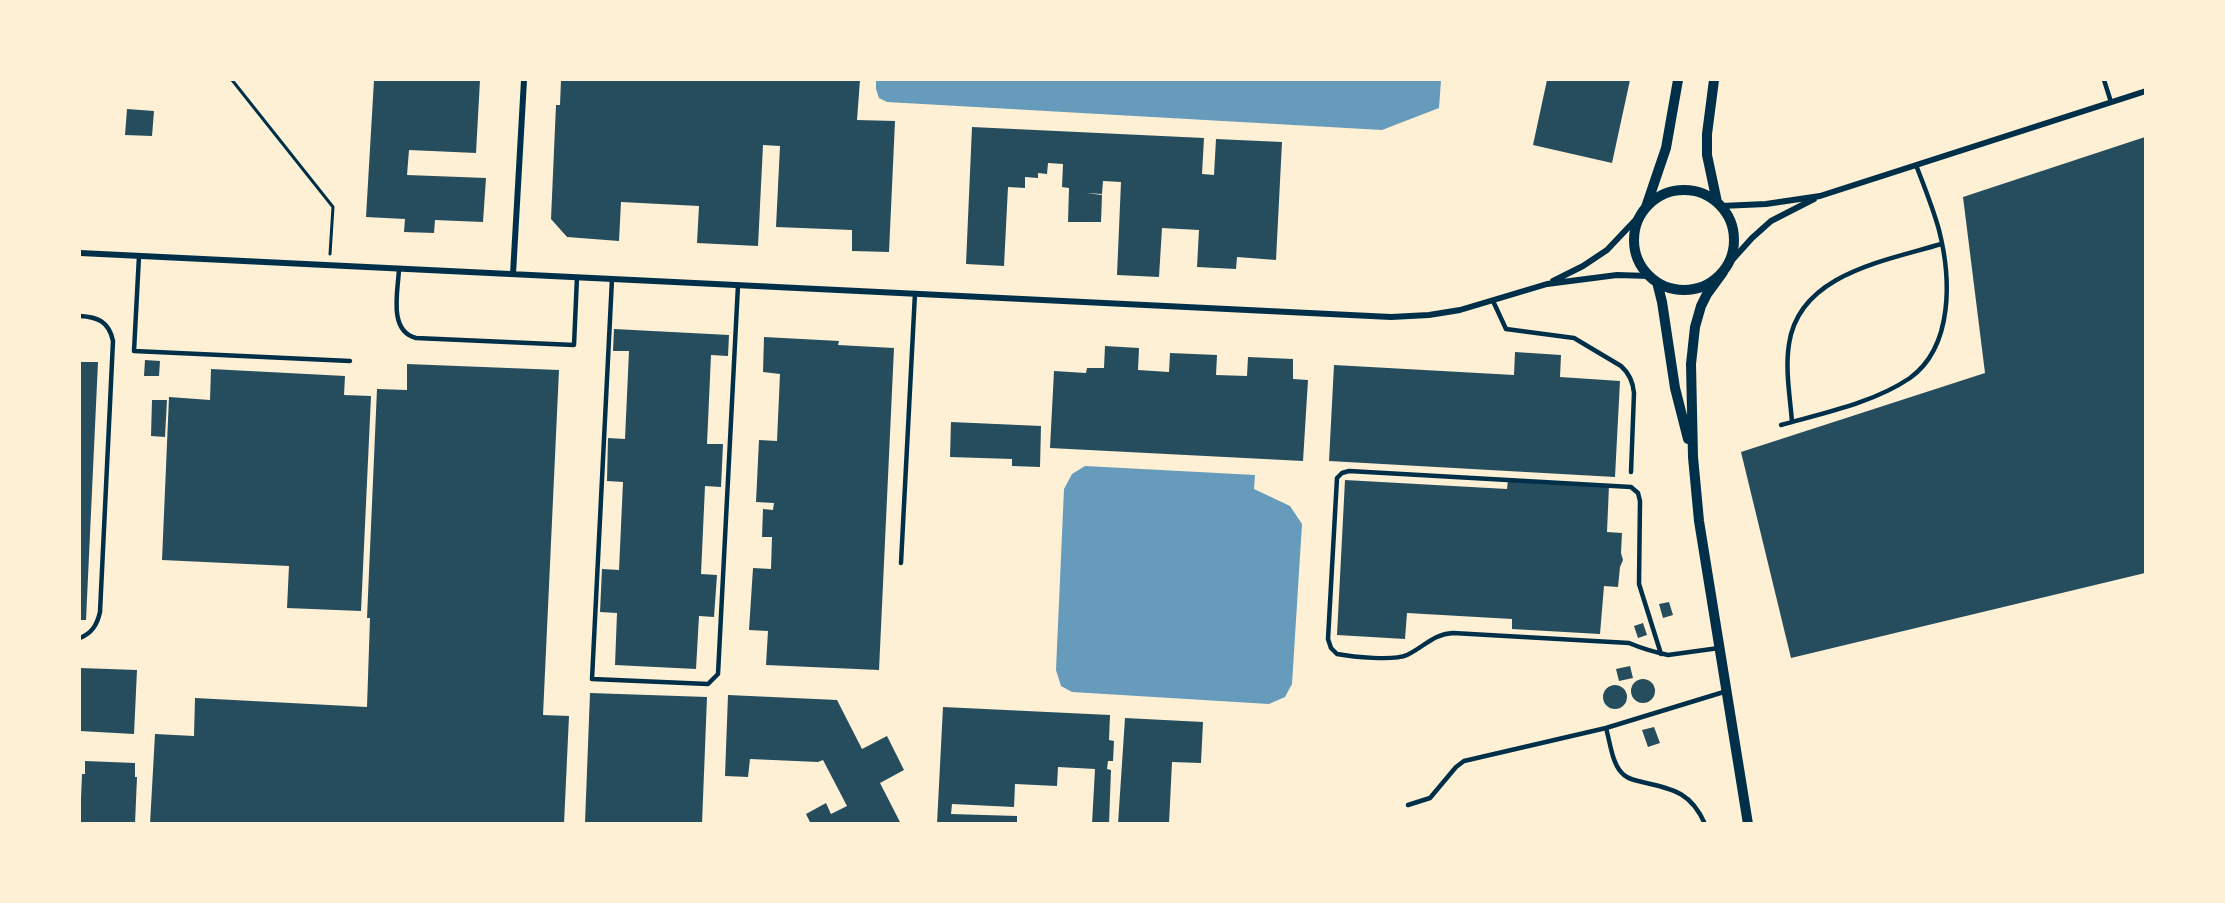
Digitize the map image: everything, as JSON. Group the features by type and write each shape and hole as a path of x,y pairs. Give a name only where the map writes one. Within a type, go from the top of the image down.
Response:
{"street":[{"path":"513,274 524,80"},
{"path":"1678,80 1666,148 1636,228 1635,249 1638,259 1653,279 1662,302 1675,388 1693,457"},
{"path":"1547,284 1617,275 1653,279 1668,287 1691,289 1703,286 1724,270 1732,253 1734,236 1730,220 1719,204 1707,156 1707,134 1714,80"},
{"path":"80,253 1391,316 1443,313 1547,284 1583,266 1606,250 1654,200 1666,193 1679,190 1693,191 1706,195 1719,204 1766,204 1820,196 2145,91"},
{"path":"1748,824 1699,521 1693,457 1691,364 1695,327 1704,300 1724,270 1752,238 1772,221 1820,196"}],"lane":[{"path":"2104,80 2111,102"},
{"path":"1781,425 1839,409 1890,389 1924,365 1942,333 1947,306 1939,231 1916,165"},
{"path":"1792,422 1787,375 1789,342 1804,305 1814,294 1847,275 1941,244"},
{"path":"139,256 134,351 350,360"},
{"path":"399,268 397,316 399,325 403,332 416,338 574,345 577,277"},
{"path":"612,279 592,679 708,684 718,674 738,285"},
{"path":"901,563 915,293"},
{"path":"1492,301 1506,329 1574,338 1627,371 1634,385 1631,472"},
{"path":"80,316 100,319 109,328 112,341 100,612 98,622 92,630 80,638"},
{"path":"1661,654 1639,584 1640,501 1638,493 1631,487 1349,471 1342,472 1337,478 1328,639 1331,648 1337,654 1400,657 1411,653 1437,636 1453,633 1629,643 1661,654 1719,648"},
{"path":"1408,806 1430,798 1456,767 1464,761 1606,728 1727,691"},
{"path":"1606,728 1620,771 1632,779 1672,789 1685,796 1696,806 1705,824"}],"path":[{"path":"232,80 333,207 330,265"}],"water":[{"path":"876,80 1441,80 1439,108 1382,130 887,102 879,98"},
{"path":"1085,466 1255,475 1254,489 1290,506 1302,524 1292,684 1285,697 1269,704 1072,692 1061,686 1056,670 1064,489 1072,474"}],"building":[{"path":"374,80 480,80 476,153 409,150 407,175 486,178 483,222 435,220 434,233 404,232 405,219 366,217"},
{"path":"561,80 860,80 857,120 895,121 889,252 852,251 852,230 776,227 780,146 763,145 758,246 697,243 699,206 621,202 619,241 567,237 551,219 556,105 560,105"},
{"path":"1547,80 1630,80 1612,163 1533,145"},
{"path":"127,109 154,111 152,136 125,135"},
{"path":"972,127 1204,138 1202,174 1214,175 1216,139 1282,142 1276,260 1237,257 1236,269 1197,267 1199,230 1162,228 1159,277 1117,275 1121,182 1103,181 1102,194 1086,193 1102,195 1101,222 1068,222 1069,188 1062,187 1063,164 1048,163 1047,174 1038,173 1038,178 1025,177 1025,188 1008,187 1004,266 966,264"},
{"path":"2145,137 2145,573 1791,658 1741,452 1985,373 1963,197"},
{"path":"614,329 729,335 728,356 711,355 707,444 723,444 721,487 705,486 701,574 717,575 714,617 699,616 696,669 615,665 617,613 600,612 602,569 619,570 623,482 607,481 608,438 625,439 629,351 613,351"},
{"path":"764,337 839,341 838,345 894,348 879,670 766,665 768,631 749,630 753,568 771,569 772,537 762,537 763,509 773,510 774,503 756,502 759,440 777,441 780,374 763,372"},
{"path":"1105,346 1139,348 1138,370 1169,372 1170,353 1217,355 1216,375 1247,376 1248,357 1293,359 1293,379 1308,380 1303,461 1050,448 1054,371 1086,373 1087,368 1104,368"},
{"path":"1515,352 1561,355 1560,377 1620,381 1615,477 1329,461 1334,365 1514,375"},
{"path":"145,360 160,361 159,376 144,376"},
{"path":"80,362 98,362 86,620 80,620"},
{"path":"407,364 559,370 543,715 569,716 564,824 150,824 155,734 194,736 195,698 367,707 370,618 367,618 377,389 407,390"},
{"path":"211,369 345,376 344,395 371,396 361,611 287,608 289,566 162,560 169,397 210,400"},
{"path":"152,400 167,400 165,437 151,436"},
{"path":"951,422 1041,426 1040,467 1012,466 1012,459 950,457"},
{"path":"1345,480 1507,489 1508,480 1609,485 1607,532 1622,533 1623,560 1618,587 1604,586 1600,634 1512,629 1512,619 1407,613 1405,639 1337,635"},
{"path":"1669,602 1673,615 1663,618 1659,604"},
{"path":"1643,623 1647,635 1638,638 1634,626"},
{"path":"1630,666 1633,678 1619,681 1616,669"},
{"path":"80,668 137,670 134,734 80,731"},
{"path":"1643,679 1652,682 1655,691 1652,700 1643,703 1634,700 1631,691 1634,682"},
{"path":"1615,685 1624,688 1627,697 1624,706 1615,709 1606,706 1603,697 1606,688"},
{"path":"590,693 707,697 702,824 585,823"},
{"path":"728,695 837,700 862,749 887,736 904,770 880,783 901,824 811,824 806,814 826,803 831,814 847,806 823,760 818,762 750,759 748,777 725,776"},
{"path":"943,707 1110,715 1109,740 1114,741 1113,761 1108,761 1107,769 1111,770 1109,824 1092,824 1095,769 1058,767 1057,786 1015,784 1014,807 952,804 951,814 1017,816 1017,824 937,824"},
{"path":"1125,718 1203,722 1201,763 1172,762 1169,824 1118,824"},
{"path":"1654,727 1660,743 1648,747 1642,730"},
{"path":"85,761 135,763 135,777 137,777 135,824 80,824 82,774 85,774"}]}
